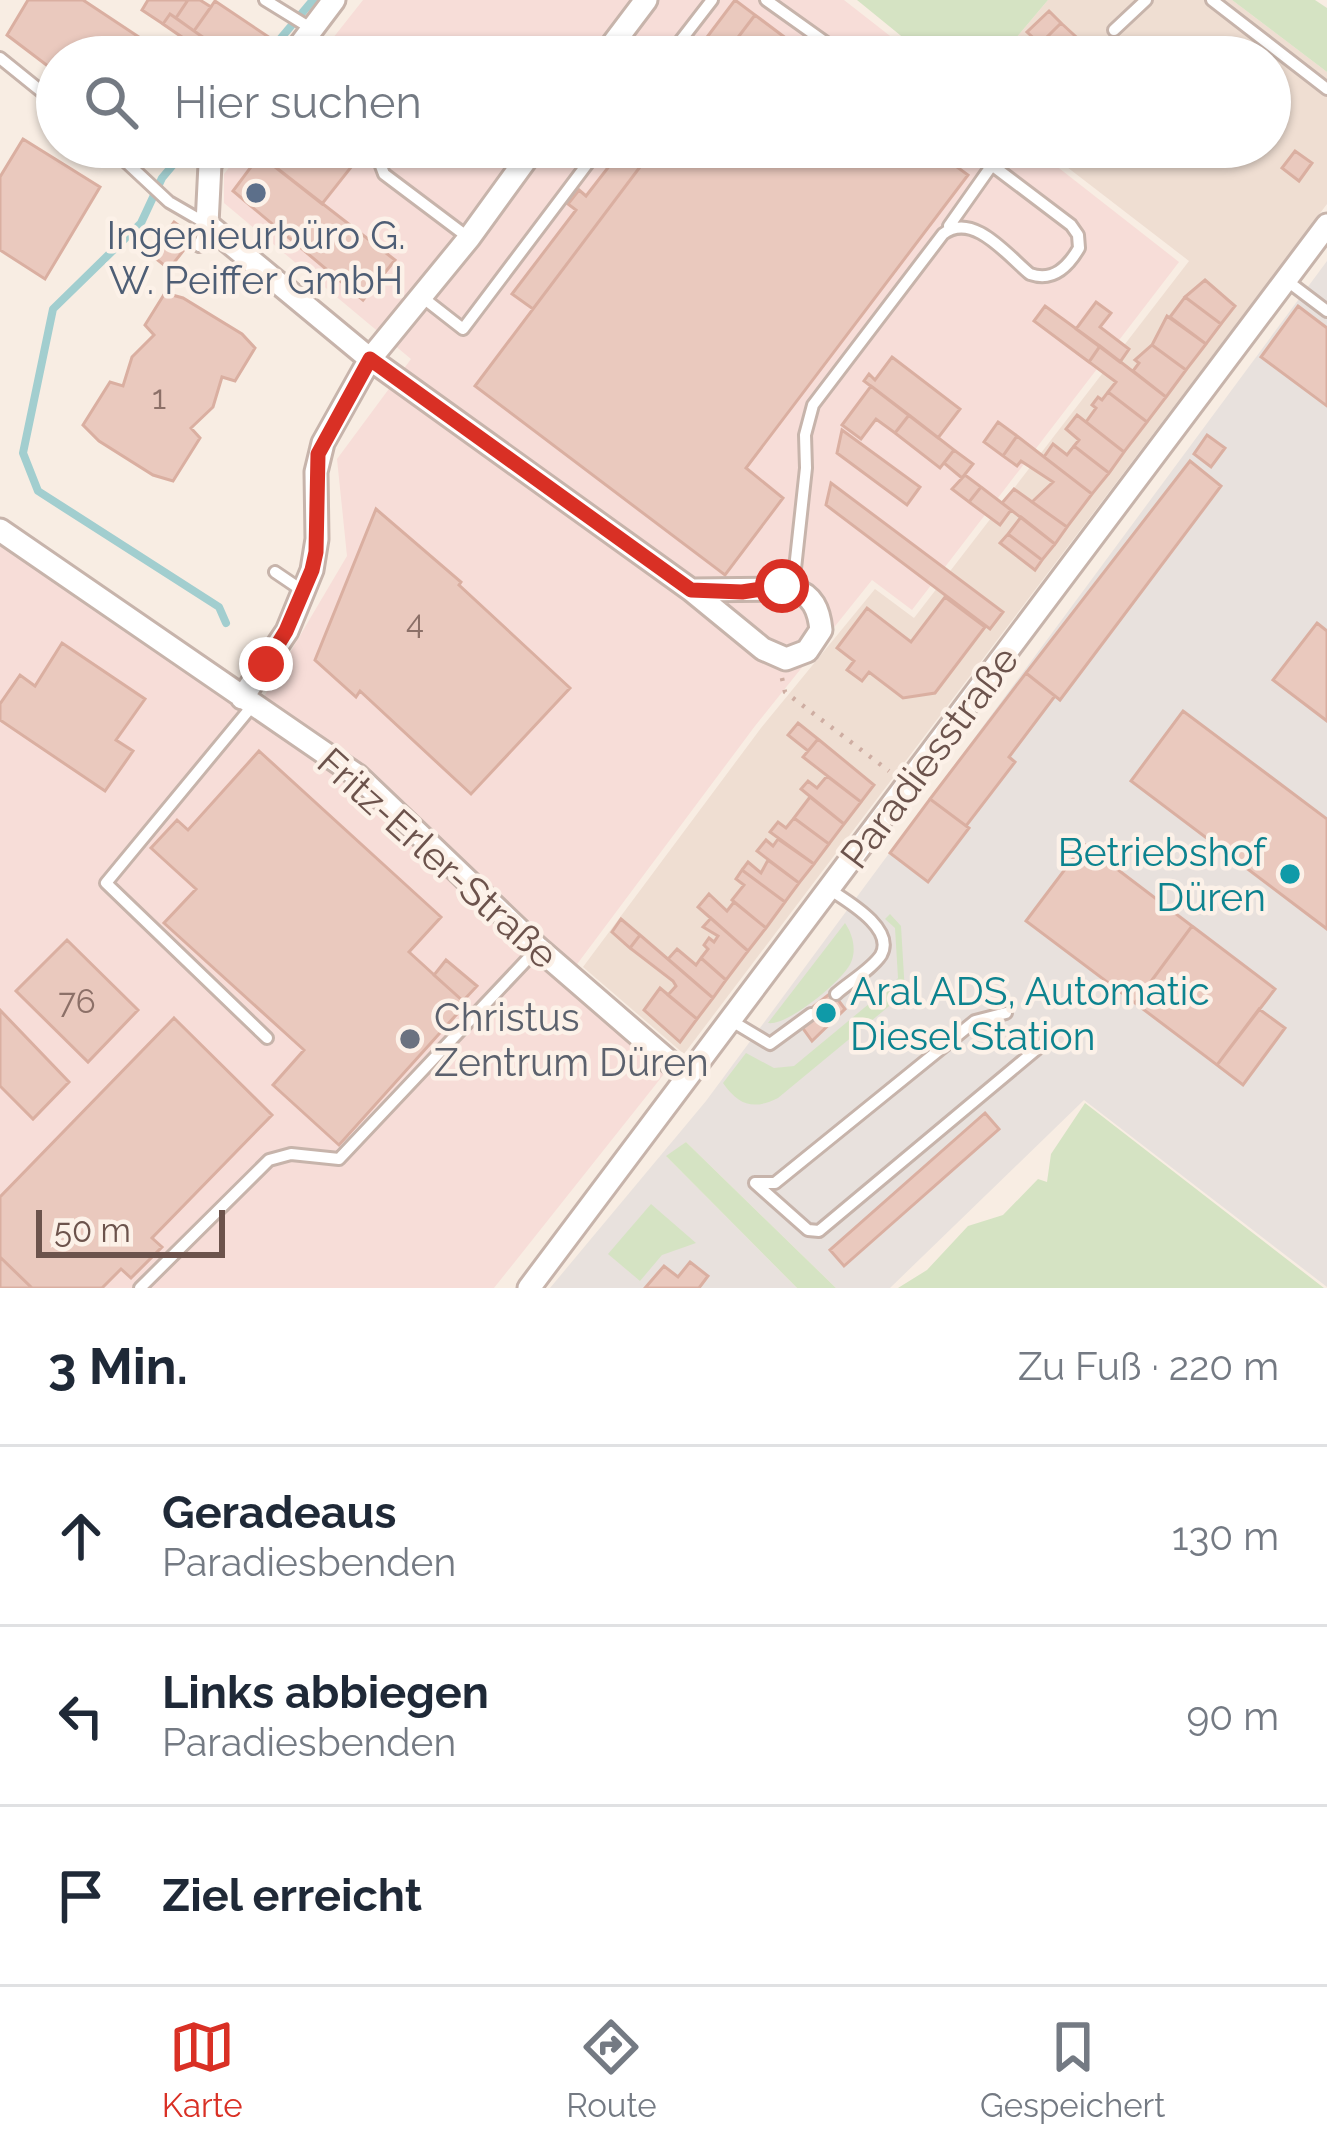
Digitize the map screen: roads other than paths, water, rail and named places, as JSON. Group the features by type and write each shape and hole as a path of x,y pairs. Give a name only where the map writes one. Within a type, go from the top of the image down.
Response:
{"street":[{"path":"307,36 334,0"},
{"path":"618,36 646,0"},
{"path":"209,168 207,224 370,359 691,590 764,649 786,659 807,651 821,630 819,612 806,592 782,586 742,592 691,590"},
{"path":"247,701 286,631 316,552 318,454 370,359 520,168"},
{"name":"Paradiesstraße","path":"529,1288 1327,225"},
{"name":"Fritz-Erler-Straße","path":"0,530 358,776 538,948 687,1077"}],"lane":[{"path":"265,0 312,29"},
{"path":"684,36 712,0"},
{"path":"766,0 817,36"},
{"path":"1114,30 1146,0"},
{"path":"1212,0 1259,36"},
{"path":"0,58 36,87"},
{"path":"1291,60 1327,88"},
{"path":"131,168 169,202 207,224 199,246"},
{"path":"382,168 469,238"},
{"path":"422,297 463,328 583,168"},
{"path":"793,589 805,435 813,405 990,168"},
{"path":"944,234 953,226 967,225 1040,278 1060,272 1073,258 1079,248 1071,225 996,168"},
{"path":"1286,280 1327,311"},
{"path":"275,572 303,591"},
{"path":"247,701 106,883 267,1038"},
{"path":"830,889 863,912 883,944 881,955 836,994"},
{"path":"140,1288 269,1160 291,1154 339,1159 538,948"},
{"path":"1006,1012 975,1021 776,1183 755,1183 808,1230 820,1231 1044,1043"},
{"path":"730,1020 770,1044 811,1014"}],"waterway":[{"path":"283,36 313,0"},
{"path":"170,168 141,223 53,309 23,453 38,491 219,607 226,623"}],"place":[{"name":"Ingenieurbüro G. W. Peiffer GmbH","path":"256,193"},
{"name":"Betriebshof Düren","path":"1290,874"},
{"name":"Aral ADS, Automatic Diesel Station","path":"826,1013"},
{"name":"Christus Zentrum Düren","path":"410,1039"}]}
